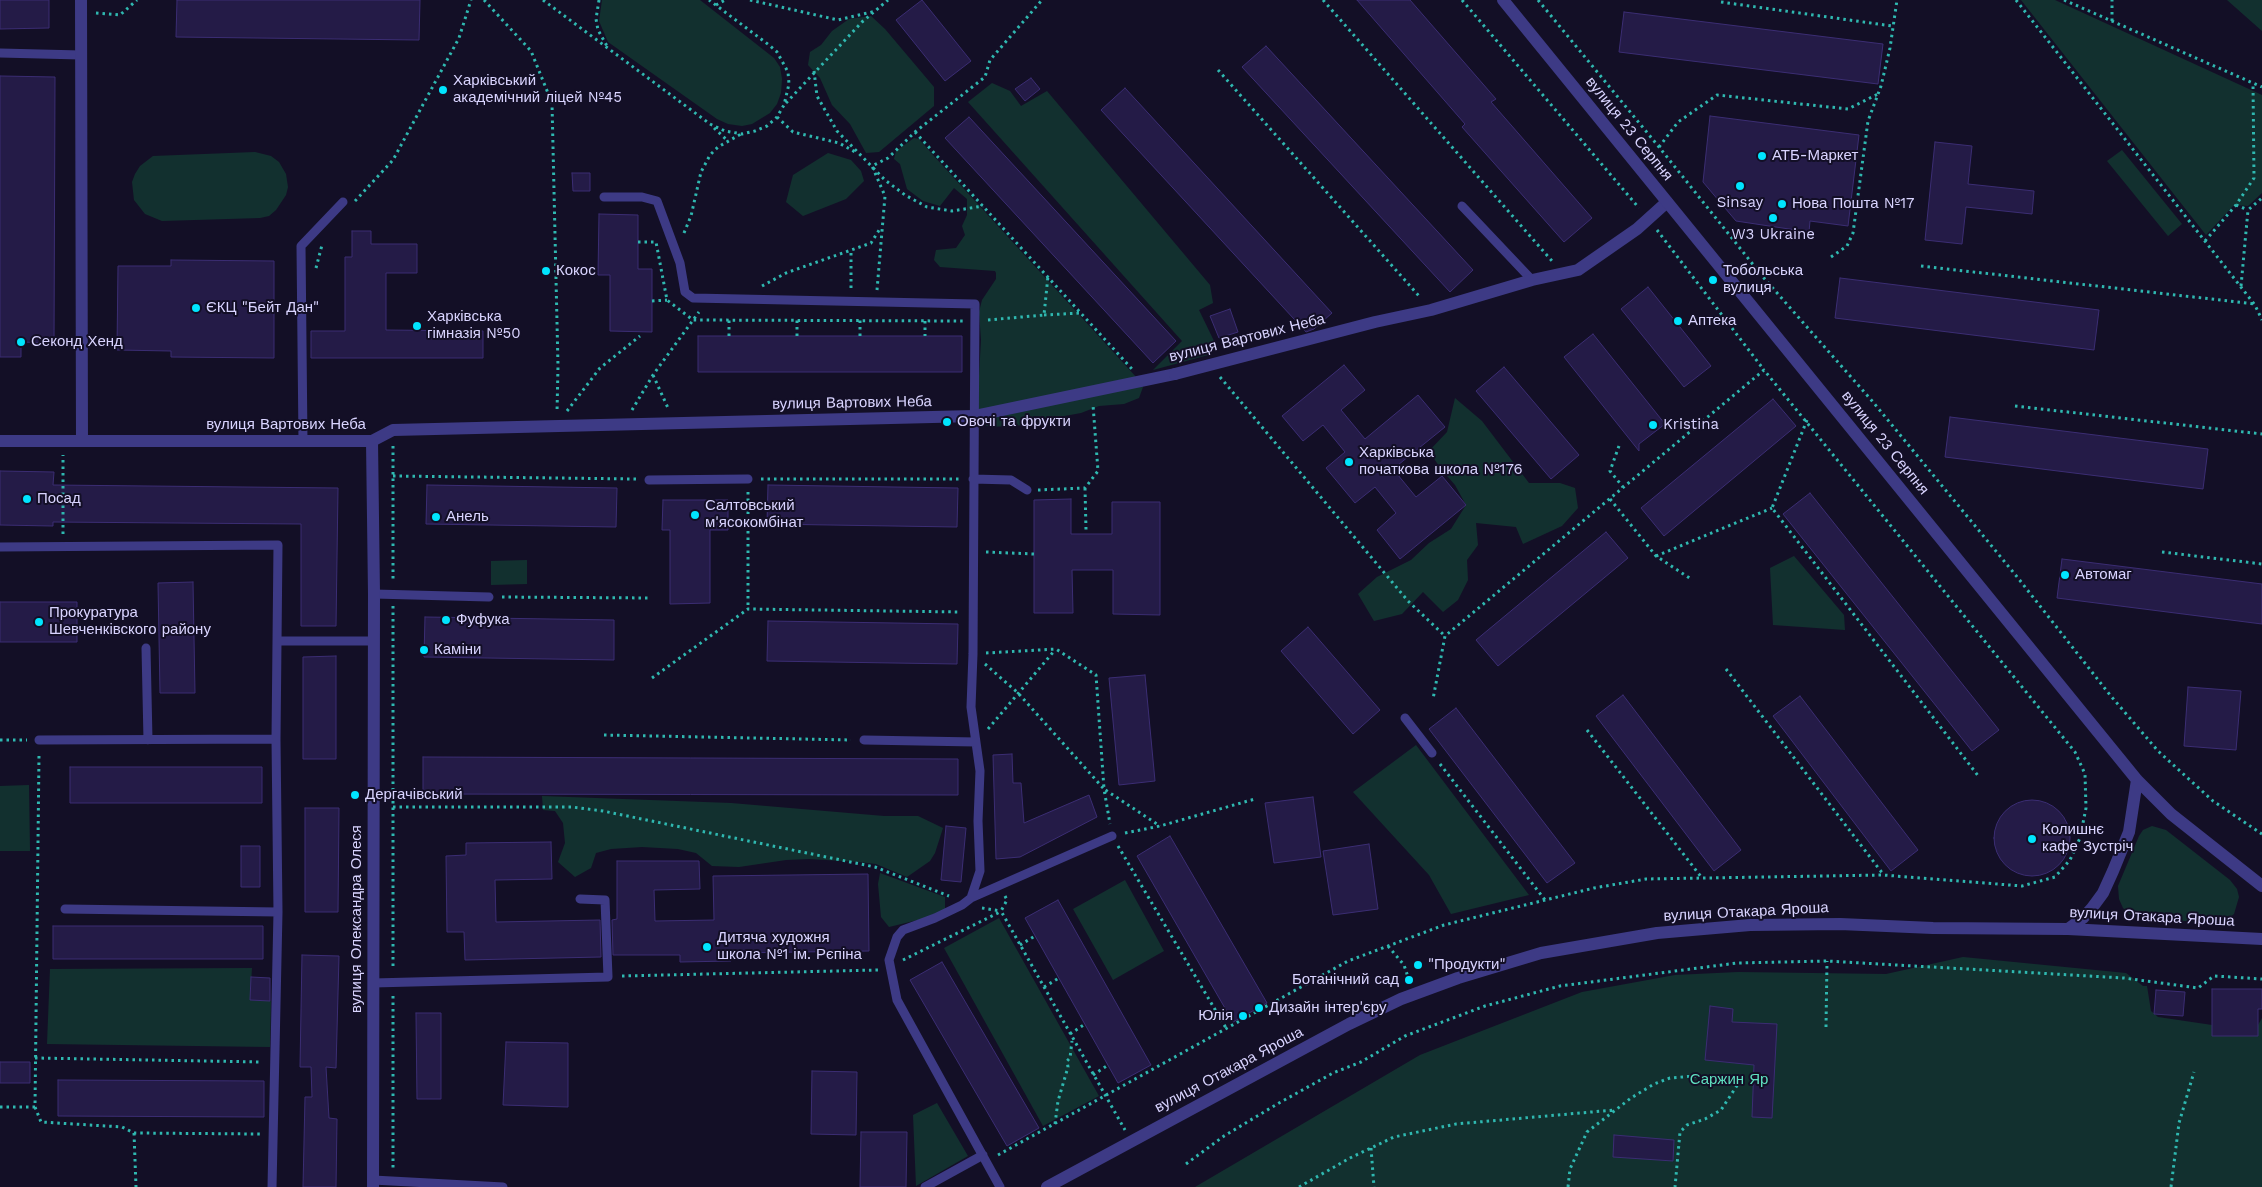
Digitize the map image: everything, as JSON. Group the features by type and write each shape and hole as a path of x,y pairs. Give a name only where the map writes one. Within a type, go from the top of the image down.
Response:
{"street":[{"name":"вулиця 23 Серпня","path":"1503,0 2137,780 2171,814 2262,886"},
{"path":"81,6 82,441"},
{"name":"вулиця Вартових Неба","path":"0,441 372,441 392,430 974,416 1175,374 1375,322 1431,310 1562,272 1578,270 1648,219 1668,202"},
{"name":"вулиця Олександра Олеся","path":"372,441 374,594 373,1183"},
{"path":"2068,928 2083,918 2092,908 2103,893 2110,878 2129,832 2137,780"},
{"name":"вулиця Отакара Яроша","path":"1046,1187 1401,999 1458,978 1540,953 1657,933 1750,925 1840,924 1933,928 2068,928 2262,939"}],"lane":[{"path":"0,52 81,54"},
{"path":"604,197 642,197 657,201 668,235 674,246 685,292 694,298 975,304 974,654 971,707 980,771 978,821 980,871 972,898"},
{"path":"303,442 301,246 346,204"},
{"path":"1462,206 1532,280"},
{"path":"650,480 748,479"},
{"path":"973,479 1011,480 1027,490"},
{"path":"0,547 278,545 276,739 278,912 273,1063 272,1187"},
{"path":"374,594 489,596"},
{"path":"277,641 374,640"},
{"path":"146,648 148,740"},
{"path":"1405,718 1432,754"},
{"path":"39,740 276,739"},
{"path":"864,740 976,742"},
{"path":"1000,1187 897,1000 889,970 891,951 897,937 903,930 1112,836"},
{"path":"373,983 608,977 605,900 580,899"},
{"path":"66,909 278,912"},
{"path":"925,1187 985,1158"},
{"path":"373,1183 393,1181 503,1187"}],"path":[{"path":"81,6 120,14 137,0"},
{"path":"346,204 393,160 459,38 471,0"},
{"path":"484,0 531,51 552,103 558,356 556,426"},
{"path":"543,0 710,124 728,141"},
{"path":"599,0 596,19 598,30 610,50"},
{"path":"674,246 684,233 691,216 701,172 710,155 728,141 742,134 767,126 777,117 788,95 788,78 784,62 777,52 709,0"},
{"path":"716,5 725,0"},
{"path":"750,0 838,20 878,10"},
{"path":"784,105 862,22 888,0"},
{"path":"872,166 888,158 915,132 985,77 990,60 1042,0"},
{"path":"1323,0 1562,272"},
{"path":"985,1158 1105,1097 1348,961 1433,929 1594,888 1646,879 1883,875 2022,886 2055,877 2070,860 2080,838 2086,808 2085,774 2075,752 1764,370 1648,219 1462,0"},
{"path":"1538,0 1659,146 1763,277 1873,402 2024,585 2110,695 2158,751 2213,801 2262,834"},
{"path":"1831,257 1848,246 1854,233 1868,121 1878,94 1890,48 1897,0"},
{"path":"2016,0 2255,304 2262,320"},
{"path":"2064,0 2262,86"},
{"path":"2112,0 2112,21"},
{"path":"1721,2 1892,26"},
{"path":"1218,70 1431,310"},
{"path":"814,71 817,96 825,112 857,154"},
{"path":"2205,241 2236,205 2254,178 2253,83"},
{"path":"1659,146 1678,122 1717,95 1848,109 1878,94"},
{"path":"777,117 793,132 839,143 857,154 905,195 927,208 952,211 984,206"},
{"path":"710,124 725,131 742,134"},
{"path":"915,132 1142,380"},
{"path":"872,166 885,196 877,276"},
{"path":"2241,286 2248,210 2262,198"},
{"path":"2236,205 2248,210"},
{"path":"744,300 770,280 871,243 882,227"},
{"path":"314,277 323,242"},
{"path":"850,278 851,250"},
{"path":"1920,266 2255,304"},
{"path":"1044,315 1048,276"},
{"path":"623,425 653,375 708,299"},
{"path":"652,301 667,300"},
{"path":"998,319 1081,313"},
{"path":"729,320 729,336"},
{"path":"797,320 797,336"},
{"path":"860,320 860,336"},
{"path":"924,320 925,336"},
{"path":"556,426 600,368 640,336"},
{"path":"1210,365 1408,601 1445,636"},
{"path":"1433,699 1445,636 1764,370"},
{"path":"653,375 675,424"},
{"path":"1086,530 1085,488 1098,471 1092,392"},
{"path":"2015,406 2262,434"},
{"path":"1656,556 1772,508 1806,420"},
{"path":"392,430 393,1181"},
{"path":"62,441 62,547"},
{"path":"1619,446 1610,471 1623,487"},
{"path":"393,476 650,480"},
{"path":"748,609 748,479 973,479"},
{"path":"1027,490 1085,488"},
{"path":"1610,499 1656,556 1691,579"},
{"path":"1772,508 1979,777"},
{"path":"973,552 1034,554"},
{"path":"2162,552 2262,564"},
{"path":"489,596 651,598"},
{"path":"652,678 748,609 973,612"},
{"path":"976,742 1056,649"},
{"path":"974,654 1056,649 1096,675 1104,789 1112,836 1226,1028"},
{"path":"974,654 1018,693 1104,789 1160,826"},
{"path":"1726,669 1883,875"},
{"path":"1587,730 1702,878"},
{"path":"604,735 864,740"},
{"path":"0,740 39,740 34,1107 41,1122 122,1127 134,1133 272,1134"},
{"path":"1432,754 1545,900"},
{"path":"1112,836 1160,826 1255,799"},
{"path":"393,807 572,807 603,811 875,867 936,889 958,900 962,905 1001,911"},
{"path":"608,977 889,970 912,955 1001,911 1007,900 1000,886"},
{"path":"1001,911 1105,1097 1132,1141"},
{"path":"1020,945 1035,936"},
{"path":"1388,946 1404,965 1409,980"},
{"path":"1826,1027 1827,961"},
{"path":"1186,1164 1224,1136 1333,1073 1361,1062 1405,1036 1484,1006 1560,986 1671,970 1737,963 1827,961 2124,978 2198,988 2214,976 2262,979"},
{"path":"1044,987 1059,978"},
{"path":"1070,1034 1085,1024"},
{"path":"1055,1124 1058,1101 1068,1067 1067,1061 1070,1058 1072,1039"},
{"path":"35,1058 273,1063"},
{"path":"1093,1075 1108,1065"},
{"path":"2171,1187 2178,1123 2194,1072"},
{"path":"1568,1187 1570,1169 1587,1132 1615,1110 1654,1084 1670,1078 1694,1076 1740,1081 1721,1110 1705,1119 1687,1124 1680,1132 1675,1187"},
{"path":"0,1107 34,1107"},
{"path":"1298,1187 1394,1137 1456,1124 1615,1110"},
{"path":"134,1133 136,1187"},
{"path":"1371,1148 1374,1187"}],"green space":[{"path":"602,0 700,0 774,58 780,67 782,79 781,93 777,104 770,113 752,124 742,126 728,124 717,119 608,42 599,21"},
{"path":"2021,0 2055,0 2262,95 2262,193 2248,206 2234,205 2206,235"},
{"path":"2227,0 2262,0 2262,31"},
{"path":"871,16 885,29 934,87 934,106 879,152 866,153 850,124 832,105 820,78 808,65 810,52 821,45 832,31 849,19"},
{"path":"992,83 1010,91 1021,106 1047,91 1210,285 1213,303 1199,310 1214,341 1212,354 1153,370 1182,341 968,102"},
{"path":"914,138 919,139 1137,378 1143,387 1139,398 1124,404 1099,406 1081,413 1027,425 989,427 980,422 977,411 981,340 979,312 982,300 996,279 996,273 995,271 940,267 934,260 936,250 956,248 965,235 962,226 967,215 967,199 954,188 940,206 923,201 907,189 900,164 894,159 896,151"},
{"path":"2122,150 2182,224 2168,236 2107,161"},
{"path":"255,152 271,156 279,162 286,174 288,187 286,195 276,210 269,216 260,218 162,221 145,214 134,200 132,182 135,174 140,166 153,156"},
{"path":"828,153 851,160 861,171 864,181 846,199 803,216 786,202 793,175"},
{"path":"1455,398 1482,421 1529,483 1560,483 1575,488 1578,508 1562,526 1523,544 1516,527 1476,523 1478,545 1467,560 1468,580 1458,600 1443,612 1423,592 1402,614 1374,621 1358,594 1377,577 1411,560 1429,543 1451,529 1466,505 1455,485 1429,451 1447,432"},
{"path":"1794,556 1844,615 1845,630 1773,625 1770,568"},
{"path":"527,560 527,584 491,585 491,561"},
{"path":"1416,745 1529,895 1451,914 1429,875 1353,792"},
{"path":"29,785 30,851 0,851 0,786"},
{"path":"542,796 731,803 884,816 918,816 943,828 935,853 930,861 907,877 876,864 809,859 786,860 739,867 712,866 696,853 678,849 642,847 611,849 596,853 591,868 575,877 558,862 565,843 563,823 555,811 543,810"},
{"path":"2152,826 2166,830 2230,880 2237,889 2239,897 2234,914 2225,921 2213,924 2136,916 2129,914 2123,908 2119,899 2118,886 2139,836 2143,830"},
{"path":"880,873 945,897 945,910 922,919 889,927 881,917 878,884"},
{"path":"1125,880 1164,951 1113,980 1073,909"},
{"path":"999,918 1099,1096 1043,1126 944,948"},
{"name":"Саржин Яр","path":"1963,957 2126,973 2143,986 2147,986 2151,1011 2158,1017 2212,1025 2212,1031 2252,1036 2262,1018 2262,1187 1195,1187 1420,1055 1582,992 1675,975 1738,972 1886,974"},
{"path":"252,968 250,1000 271,1001 270,1047 47,1044 50,969"},
{"path":"937,1103 968,1156 916,1186 913,1115"}],"building":[{"path":"0,0 49,0 49,28 0,29"},
{"path":"177,0 420,0 419,40 176,37"},
{"path":"922,0 971,61 945,81 896,20"},
{"path":"1357,0 1410,0 1496,99 1491,102 1592,218 1564,242 1462,127 1465,124"},
{"path":"1624,12 1883,44 1878,84 1619,52"},
{"path":"1266,46 1473,270 1450,292 1242,67"},
{"path":"0,76 55,77 54,343 21,342 21,357 0,357"},
{"path":"1031,78 1040,89 1025,101 1015,89"},
{"path":"1125,88 1332,313 1314,329 1306,332 1101,110"},
{"name":"АТБ-Маркет","path":"1710,116 1859,135 1848,226 1810,221 1809,232 1736,221 1703,182"},
{"path":"969,117 1176,341 1153,363 945,138"},
{"path":"1935,142 1972,146 1968,184 2034,191 2032,214 1966,207 1962,244 1925,240"},
{"path":"572,173 590,173 590,191 573,191"},
{"path":"599,214 638,215 638,269 652,269 652,332 610,331 610,275 598,275"},
{"path":"352,231 371,231 371,244 417,244 417,273 386,273 386,330 483,331 483,358 311,358 311,331 345,331 345,257 352,257"},
{"name":"ЄКЦ \"Бейт Дан\"","path":"171,260 274,261 274,358 171,357 171,351 117,350 118,266 171,266"},
{"path":"1840,278 2099,310 2094,350 1835,318"},
{"path":"1648,287 1711,366 1684,387 1621,309"},
{"path":"1230,309 1238,332 1219,338 1210,316"},
{"path":"1593,334 1665,424 1639,444 1639,451 1564,357"},
{"path":"698,336 962,336 962,372 698,372"},
{"path":"1344,365 1365,390 1341,410 1365,439 1418,395 1445,427 1393,469 1416,497 1442,476 1466,505 1400,559 1377,530 1396,513 1375,487 1355,503 1326,468 1345,452 1323,425 1303,441 1282,416"},
{"path":"1504,367 1579,455 1551,479 1476,391"},
{"path":"1773,399 1796,426 1664,536 1641,508"},
{"path":"1950,417 2208,449 2203,489 1945,457"},
{"path":"0,471 54,472 53,485 338,488 336,626 301,626 301,524 53,522 53,526 0,525"},
{"path":"427,485 617,488 616,527 426,524"},
{"path":"768,485 958,488 957,527 767,524"},
{"path":"1810,493 1999,730 1972,751 1783,514"},
{"path":"1071,499 1071,534 1112,534 1112,502 1160,502 1160,615 1113,614 1113,570 1072,570 1073,613 1034,613 1034,500"},
{"path":"663,500 728,500 728,530 710,530 710,603 670,604 670,530 662,530"},
{"path":"1606,532 1628,558 1498,666 1476,640"},
{"path":"2062,559 2262,584 2262,624 2057,598"},
{"path":"193,582 195,693 160,693 158,583"},
{"name":"Прокуратура Шевченківского району","path":"0,602 77,602 77,642 0,642"},
{"path":"425,617 614,620 614,660 424,657"},
{"path":"768,621 958,624 957,664 767,661"},
{"path":"1308,627 1380,710 1353,734 1281,651"},
{"path":"336,656 336,759 303,759 303,657"},
{"path":"1145,675 1155,781 1119,785 1109,678"},
{"path":"2188,687 2241,691 2236,750 2184,746"},
{"path":"1623,695 1741,850 1714,871 1596,716"},
{"path":"1800,696 1918,850 1891,871 1773,716"},
{"path":"1456,708 1575,863 1547,883 1429,729"},
{"path":"1012,754 1013,783 1021,783 1024,823 1089,795 1097,817 1020,857 996,859 993,755"},
{"path":"423,757 958,759 958,795 423,794"},
{"path":"70,767 262,767 262,803 70,803"},
{"path":"1313,797 1321,857 1274,863 1265,803"},
{"name":"Колишнє кафе Зустріч","path":"2032,800 2046,803 2059,811 2067,824 2070,838 2067,852 2059,865 2046,873 2032,876 2018,873 2005,865 1997,852 1994,838 1997,824 2005,811 2018,803"},
{"path":"305,808 339,808 338,912 305,912"},
{"path":"946,826 966,828 961,882 941,880"},
{"path":"1170,836 1267,1003 1233,1022 1137,856"},
{"path":"551,842 552,879 495,880 496,922 600,920 601,957 465,960 464,932 447,932 446,856 466,855 466,843"},
{"path":"1369,844 1378,909 1333,915 1323,851"},
{"path":"241,846 260,846 260,887 241,887"},
{"path":"617,861 699,861 700,889 654,890 655,921 714,920 713,876 868,874 869,951 731,953 731,961 680,962 680,955 613,955 612,920 617,919"},
{"path":"1058,900 1151,1065 1118,1083 1025,918"},
{"path":"53,926 263,926 263,959 53,959"},
{"path":"302,955 339,956 336,1068 326,1067 329,1118 337,1119 336,1187 303,1187 305,1097 312,1097 311,1067 300,1067"},
{"path":"942,962 1039,1128 1007,1146 910,980"},
{"path":"251,977 270,978 270,1001 250,1000"},
{"path":"2212,989 2262,989 2262,1009 2258,1009 2258,1036 2212,1036"},
{"path":"2156,990 2185,992 2183,1016 2154,1014"},
{"path":"1710,1006 1733,1009 1732,1022 1777,1024 1772,1118 1752,1117 1754,1065 1705,1060"},
{"path":"416,1013 441,1013 441,1099 417,1099"},
{"path":"506,1042 568,1043 568,1107 503,1105"},
{"path":"0,1062 30,1062 30,1083 0,1083"},
{"path":"812,1071 857,1072 856,1135 811,1134"},
{"path":"58,1080 264,1081 264,1117 58,1116"},
{"path":"861,1132 907,1132 906,1187 860,1187"},
{"path":"1614,1135 1674,1140 1673,1161 1613,1157"}],"place":[{"name":"Харківський академічний ліцей №45","path":"443,90"},
{"name":"АТБ-Маркет","path":"1762,156"},
{"name":"Sinsay","path":"1740,186"},
{"name":"Нова Пошта №17","path":"1782,204"},
{"name":"W3 Ukraine","path":"1773,218"},
{"name":"Кокос","path":"546,271"},
{"name":"Тобольська вулиця","path":"1713,280"},
{"name":"ЄКЦ \"Бейт Дан\"","path":"196,308"},
{"name":"Аптека","path":"1678,321"},
{"name":"Харківська гімназія №50","path":"417,326"},
{"name":"Секонд Хенд","path":"21,342"},
{"name":"Овочі та фрукти","path":"947,422"},
{"name":"Kristina","path":"1653,425"},
{"name":"Харківська початкова школа №176","path":"1349,462"},
{"name":"Посад","path":"27,499"},
{"name":"Салтовський м'ясокомбінат","path":"695,515"},
{"name":"Анель","path":"436,517"},
{"name":"Автомаг","path":"2065,575"},
{"name":"Фуфука","path":"446,620"},
{"name":"Прокуратура Шевченківского району","path":"39,622"},
{"name":"Каміни","path":"424,650"},
{"name":"Дергачівський","path":"355,795"},
{"name":"Колишнє кафе Зустріч","path":"2032,839"},
{"name":"Дитяча художня школа №1 ім. Рєпіна","path":"707,947"},
{"name":"\"Продукти\"","path":"1418,965"},
{"name":"Ботанічний сад","path":"1409,980"},
{"name":"Дизайн інтер'єру","path":"1259,1008"},
{"name":"Юлія","path":"1243,1016"}]}
